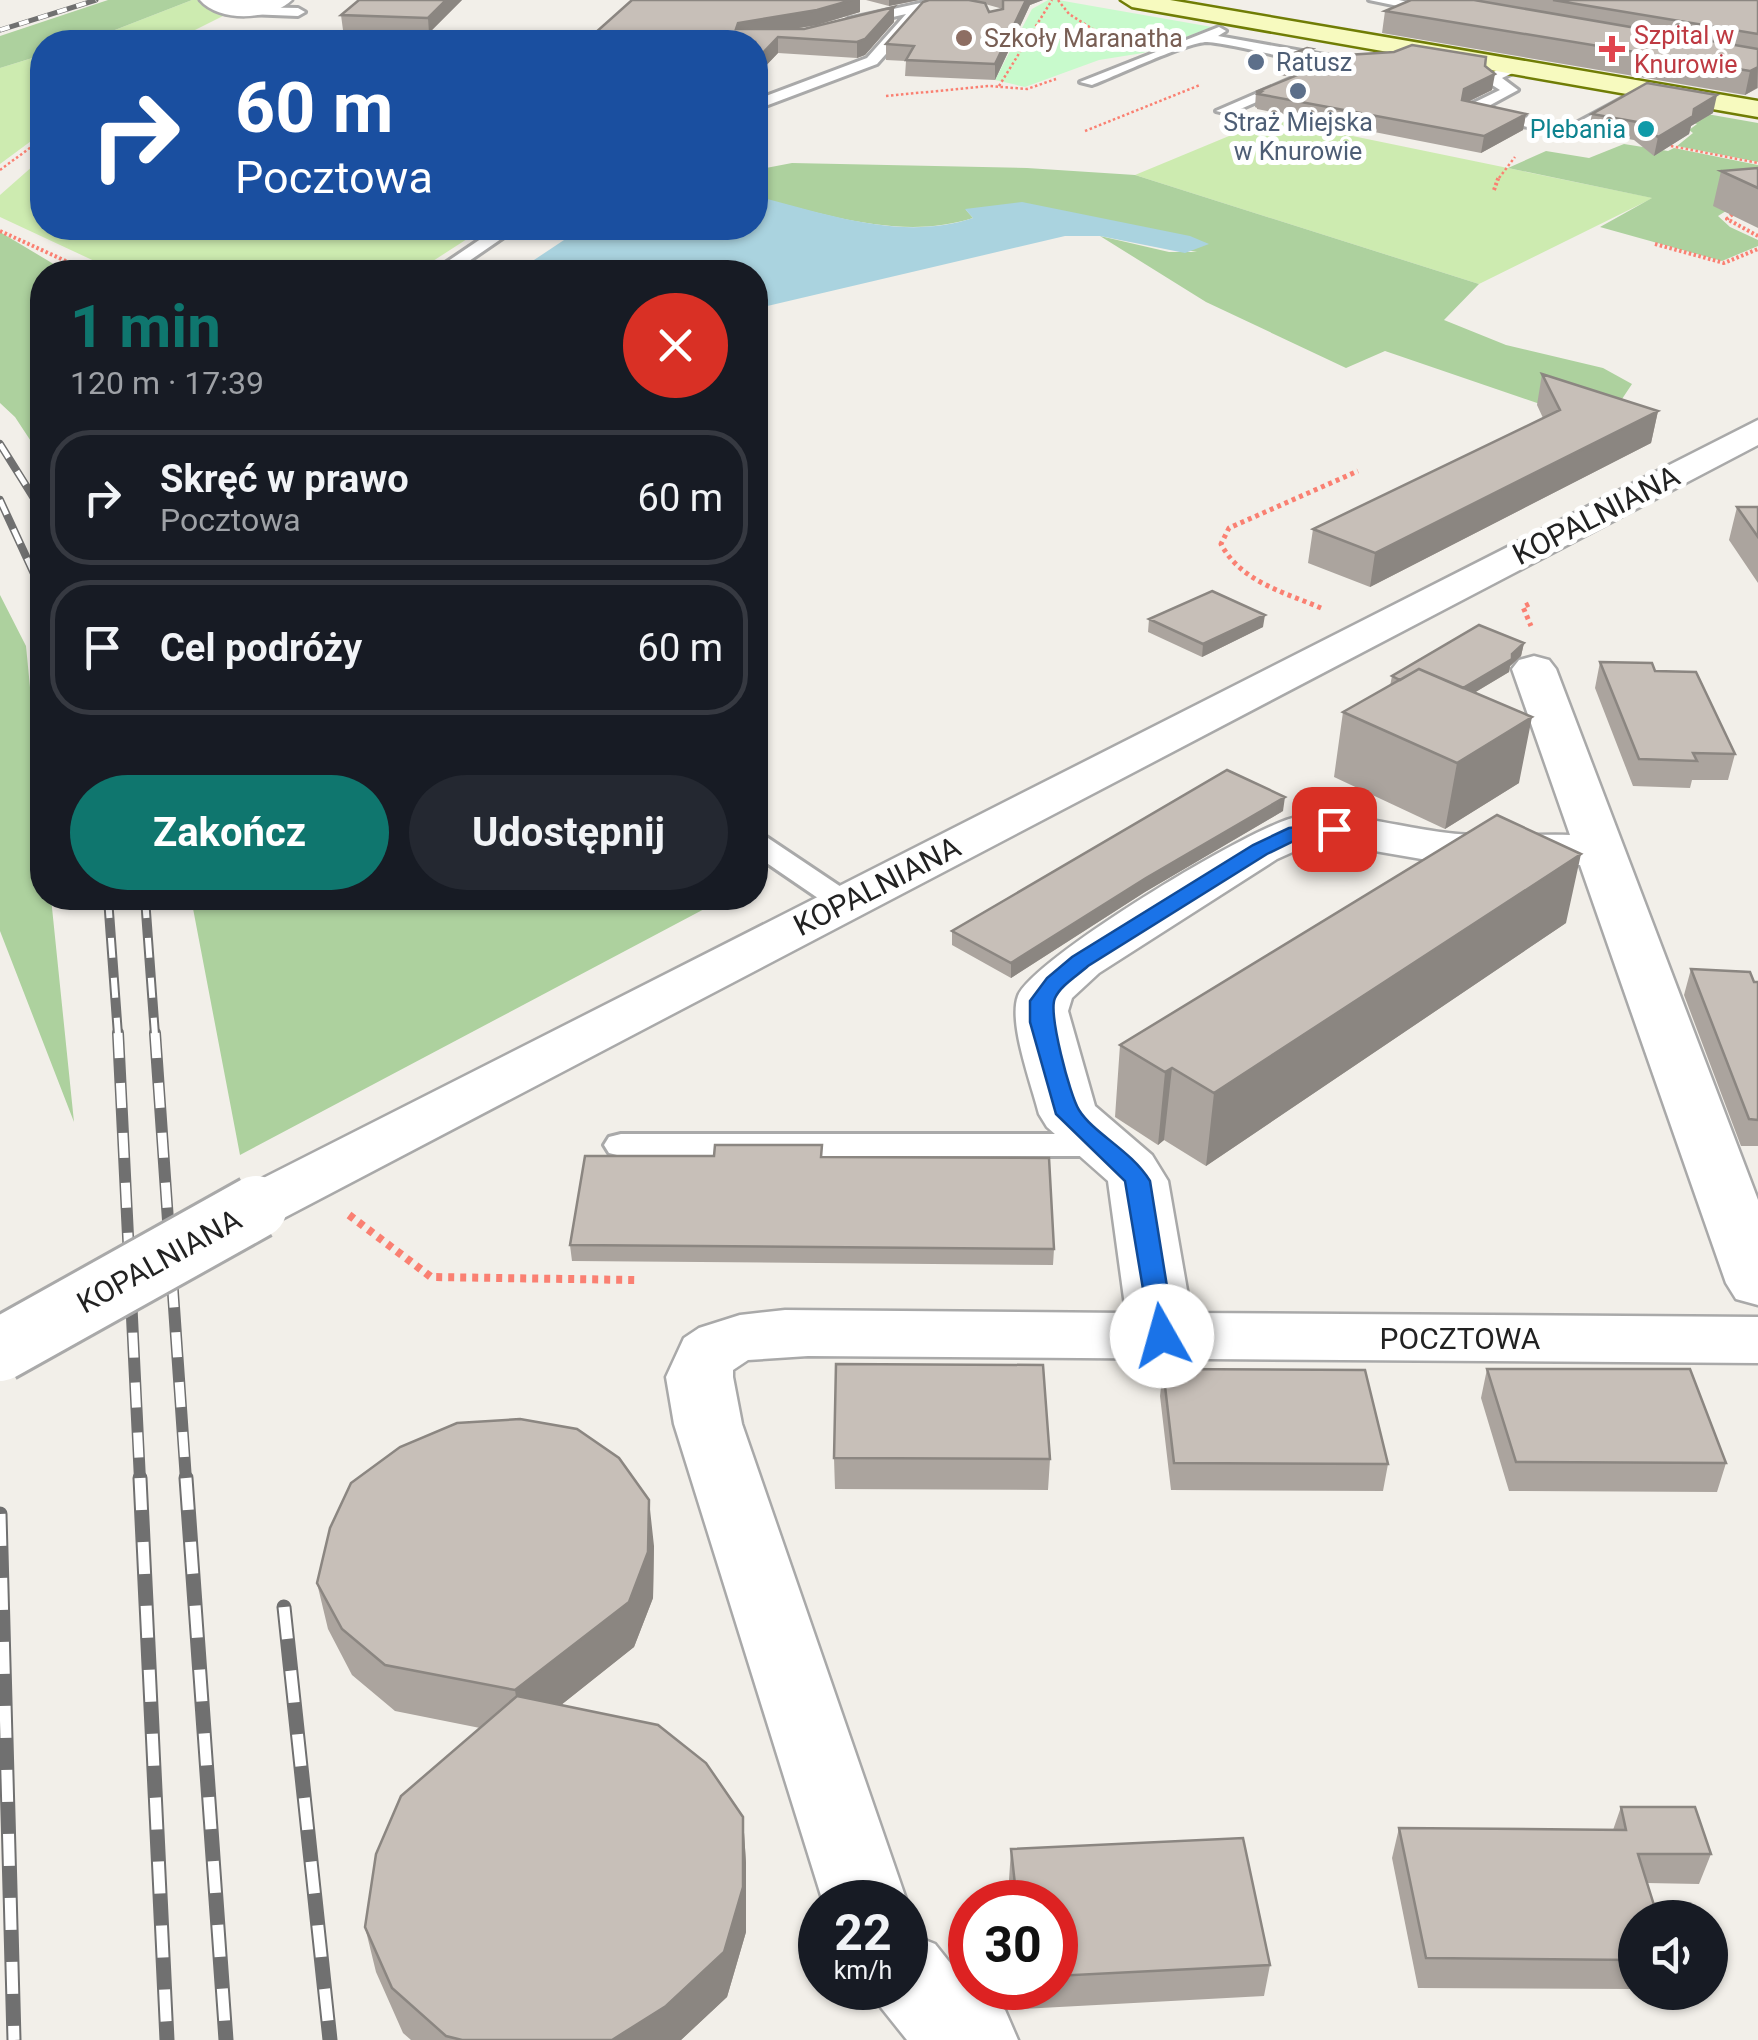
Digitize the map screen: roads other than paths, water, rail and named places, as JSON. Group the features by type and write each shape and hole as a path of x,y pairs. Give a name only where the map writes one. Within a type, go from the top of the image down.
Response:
{"main road":[{"path":"1132,0 1416,50 1515,62 1758,110"}],"street":[{"path":"211,0 222,7 249,10 289,6"},
{"name":"KOPALNIANA","path":"0,1350 280,1194 1758,431"},
{"path":"1534,669 1758,1282"},
{"path":"1162,1336 1138,1181 1131,1169 1080,1127 1062,1100 1042,1022 1041,1001 1055,982 1080,962 1260,850 1296,832 1334,829 1445,848 1599,850"},
{"name":"POCZTOWA","path":"858,1880 708,1424 700,1370 705,1358 716,1348 752,1335 776,1334 1758,1340"},
{"path":"928,1999 952,2027 974,2040"}],"lane":[{"path":"1376,0 1419,3 1465,15"},
{"path":"829,31 866,18 954,3"},
{"path":"855,6 909,12"},
{"path":"768,100 872,61 909,12"},
{"path":"1087,82 1246,20"},
{"path":"1201,37 1341,62 1385,61 1416,50"},
{"path":"1224,111 1341,62"},
{"path":"1515,62 1491,78 1512,90 1468,112 1573,131 1648,90"},
{"path":"459,260 490,240"},
{"path":"768,851 845,903"},
{"path":"621,1145 1100,1145"}],"water":[{"path":"768,199 863,222 918,227 973,218 965,209 1022,202 1190,236 1209,244 1185,253 1100,236 1065,236 768,306 768,260 534,260 564,240 768,240"}],"railway":[{"path":"0,30 96,0"},
{"path":"0,444 30,492"},
{"path":"0,500 30,565"},
{"path":"109,910 118,1035"},
{"path":"146,910 155,1035"},
{"path":"118,1033 140,1480"},
{"path":"155,1033 186,1480"},
{"path":"140,1478 167,2040"},
{"path":"186,1478 226,2040"},
{"path":"0,1514 14,2040"},
{"path":"284,1607 330,2040"}],"place":[{"name":"Szkoły Maranatha","path":"964,38"},
{"name":"Szpital w Knurowie","path":"1612,49"},
{"name":"Ratusz","path":"1256,62"},
{"name":"Straż Miejska w Knurowie","path":"1298,91"},
{"name":"Plebania","path":"1646,129"}]}
